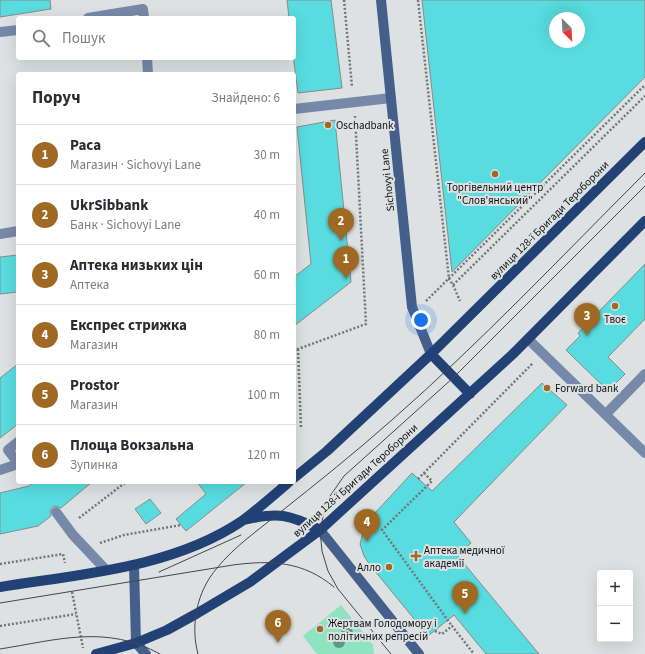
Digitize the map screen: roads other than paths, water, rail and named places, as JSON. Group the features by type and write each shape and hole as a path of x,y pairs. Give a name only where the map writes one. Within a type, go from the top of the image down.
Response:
{"main road":[{"name":"вулиця 128-ї Бригади Тероборони","path":"296,476 326,452 431,354 645,142"},
{"name":"вулиця 128-ї Бригади Тероборони","path":"96,654 136,643 167,630 229,595 320,530 470,394 528,339 645,221"},
{"path":"431,354 470,394"},
{"path":"0,587 134,565 190,548 242,520 287,484"},
{"path":"242,520 278,514 290,516 320,530"}],"street":[{"name":"Sichovyi Lane","path":"381,0 412,307 431,354"},
{"path":"320,530 419,654"},
{"path":"134,565 136,643 146,654"}],"lane":[{"path":"100,16 144,9 144,16"},
{"path":"0,32 16,30"},
{"path":"147,60 148,72"},
{"path":"296,109 391,98"},
{"path":"0,234 16,231"},
{"path":"528,339 645,454"},
{"path":"606,414 645,374"},
{"path":"16,444 8,450 16,461"},
{"path":"0,470 16,465"},
{"path":"56,512 73,535 106,570"}],"tram line":[{"path":"198,654 195,620 200,598 210,577 224,560 246,540 365,443 426,390 521,298 645,173"},
{"path":"391,654 338,589 328,571 322,551 320,530 325,508 330,496 344,476 454,377 645,186"},
{"path":"159,572 241,535"},
{"path":"0,603 247,563 286,564 298,567 322,578 334,587"},
{"path":"0,649 61,639 101,637 120,639 140,645 160,654"}],"place":[{"name":"Oschadbank","path":"328,125"},
{"name":"Торгівельний центр \"Слов'янський\"","path":"495,174"},
{"name":"UkrSibbank","path":"341,241"},
{"name":"Раса","path":"346,279"},
{"name":"Твоє","path":"615,306"},
{"name":"Аптека низьких цін","path":"587,336"},
{"name":"Forward bank","path":"547,388"},
{"name":"Експрес стрижка","path":"367,542"},
{"name":"Аптека медичної академії","path":"416,556"},
{"name":"Алло","path":"389,567"},
{"name":"Prostor","path":"465,614"},
{"name":"Жертвам Голодомору і політичних репресій","path":"320,629"},
{"name":"Площа Вокзальна","path":"278,643"}]}
